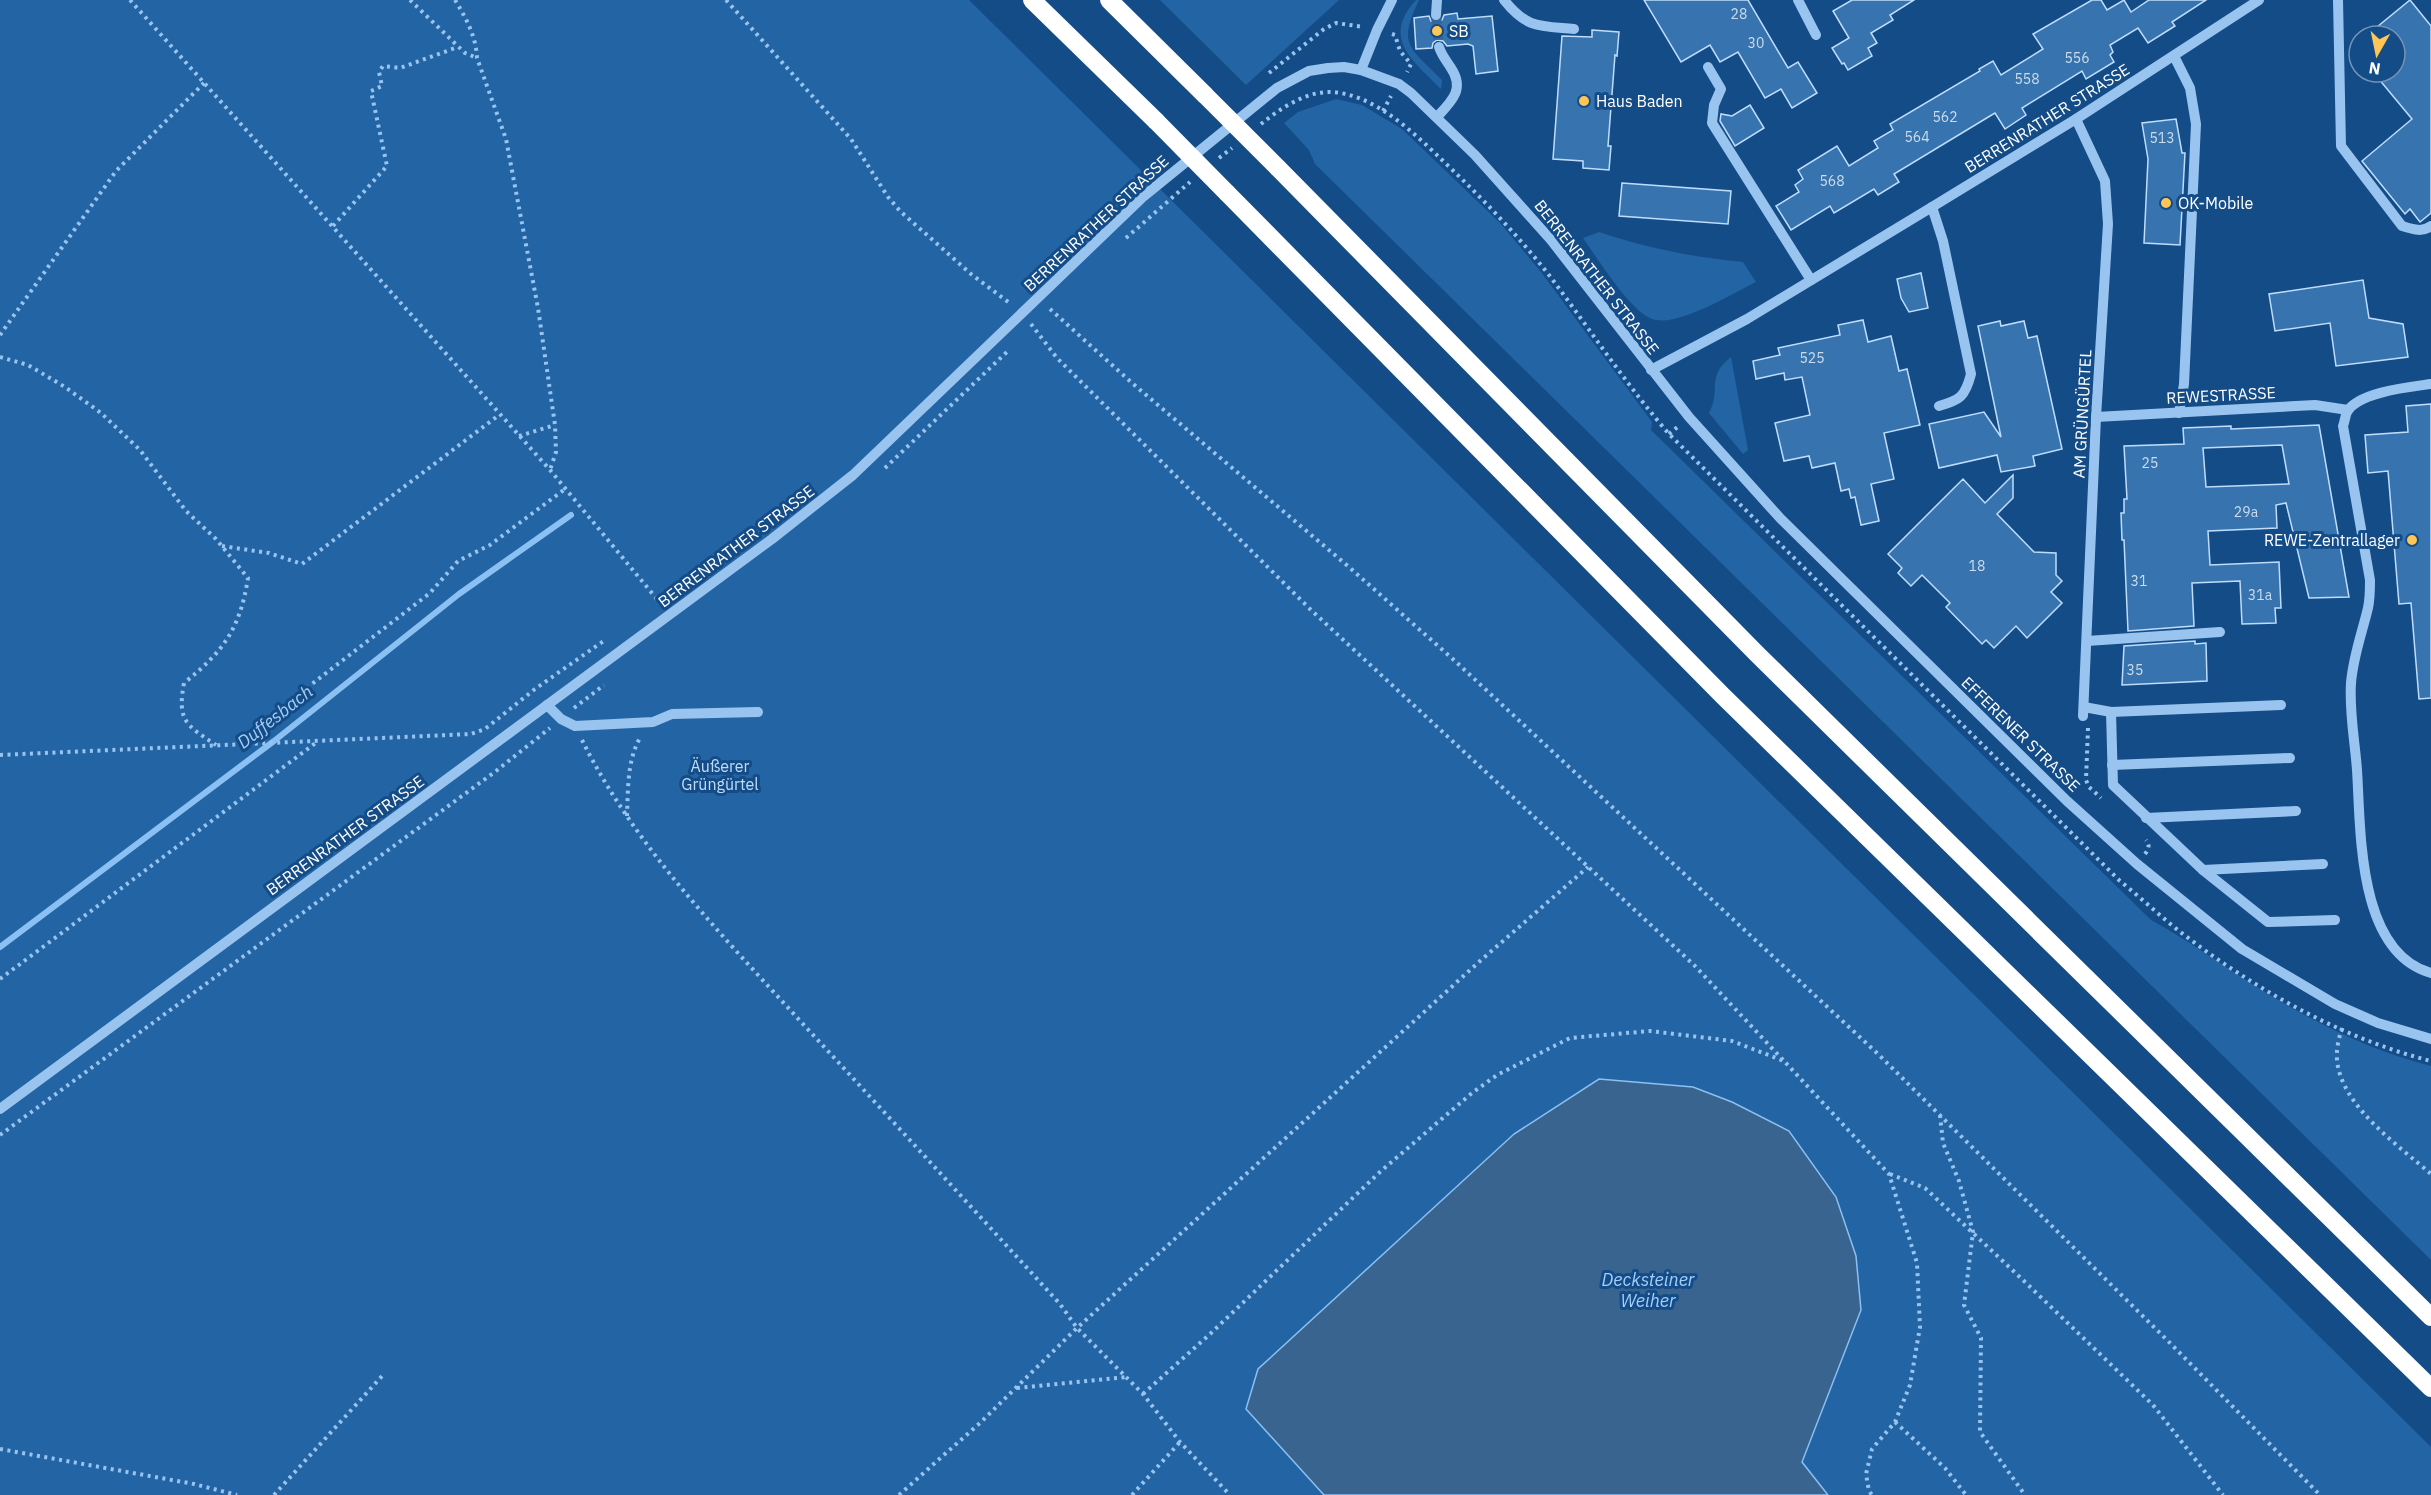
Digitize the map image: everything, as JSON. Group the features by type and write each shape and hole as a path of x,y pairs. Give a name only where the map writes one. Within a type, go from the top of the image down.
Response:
{"highway":[{"path":"1032,0 1156,121 1723,696 2431,1388"},
{"path":"1109,0 1278,168 1758,655 2431,1317"}],"street":[{"path":"1361,70 1392,0"},
{"path":"1436,15 1437,0"},
{"path":"1504,0 1523,20 1534,26 1574,29"},
{"path":"1798,0 1816,35"},
{"name":"BERRENRATHER STRASSE","path":"0,1108 670,615 853,475 1144,196 1277,88 1292,79 1319,69 1344,67 1361,70 1399,84 1411,93 1511,193 1551,240 1651,370 1747,319 1932,207 2076,119 2259,0"},
{"path":"2338,0 2341,146 2402,226 2416,230 2426,230 2431,226"},
{"path":"1437,117 1455,98 1458,88 1455,76 1442,58 1439,47"},
{"path":"2174,56 2190,88 2196,124 2184,384 2179,413"},
{"path":"1708,67 1721,89 1714,105 1712,123 1811,280"},
{"name":"AM GRÜNGÜRTEL","path":"2076,119 2105,181 2107,201 2084,712 2111,712"},
{"path":"1932,207 1943,241 1971,374 1967,389 1958,400 1939,406"},
{"name":"EFFERENER STRASSE","path":"1651,370 1689,417 1780,518 2067,801 2137,864 2242,949 2291,980 2378,1023 2431,1039"},
{"path":"2431,384 2404,387 2361,399 2348,410 2343,426 2370,580 2369,605 2357,646 2351,686 2365,871 2374,910 2384,935 2397,953 2431,973"},
{"name":"REWESTRASSE","path":"2096,417 2315,405 2348,410"},
{"path":"2087,642 2220,632"},
{"path":"547,705 574,726 650,722 672,714 758,712"},
{"path":"2281,705 2111,712 2113,785 2203,870 2268,922 2335,920"},
{"path":"2112,765 2290,758"},
{"path":"2146,818 2296,811"},
{"path":"2203,870 2323,864"}],"path":[{"path":"130,0 550,470 670,615"},
{"path":"410,0 458,47 477,58"},
{"path":"455,0 468,22 477,58 506,139 538,308 555,425 556,452 550,470"},
{"path":"726,0 851,139 888,197 900,211 970,274 1009,303 1058,358 1310,609 1695,965 1889,1174 1917,1263 1920,1327 1910,1385 1895,1422 1872,1449 1866,1474 1872,1495"},
{"path":"1275,68 1324,28 1336,23 1395,35 1400,51 1412,64 1399,84"},
{"path":"333,226 387,166 371,91 382,86 380,72 383,66 400,68 458,47"},
{"path":"0,335 116,171 204,83"},
{"path":"1256,128 1294,102 1328,92 1350,95 1383,111"},
{"path":"1040,272 1081,233"},
{"path":"1001,311 1017,295"},
{"path":"1050,309 1132,383 1349,567 1455,661 1940,1114 2320,1495"},
{"path":"0,357 28,365 65,387 101,413 140,450 186,511 222,546 248,578 243,608 230,636 210,663 184,683 180,705 188,726 216,745"},
{"path":"222,546 269,553 302,564 499,415"},
{"path":"519,436 555,425"},
{"path":"246,744 308,687 430,593 458,561 490,545 566,489"},
{"path":"650,609 669,596"},
{"path":"0,755 471,734 485,729 535,689 612,636"},
{"path":"0,1135 496,771 561,718"},
{"path":"627,816 634,748 650,722"},
{"path":"574,726 612,796 661,862 717,931 1060,1304 1077,1328 1143,1394 1180,1442 1230,1495"},
{"path":"0,979 318,742"},
{"path":"899,1495 1016,1388 1077,1328 1480,961 1588,867"},
{"path":"2348,1010 2338,1040 2337,1060 2344,1084 2356,1103 2376,1125 2431,1174"},
{"path":"1143,1394 1209,1335 1381,1172 1472,1093 1497,1075 1570,1038 1650,1031 1732,1041 1784,1061"},
{"path":"1940,1114 1943,1143 1959,1181 1973,1232 1964,1305 1981,1338 1980,1431 2025,1495"},
{"path":"1889,1174 1925,1188 1973,1232 2153,1405 2223,1495"},
{"path":"274,1495 383,1375"},
{"path":"1016,1388 1127,1377"},
{"path":"1895,1422 1945,1467 1966,1495"},
{"path":"1132,1495 1180,1442"},
{"path":"0,1449 194,1484 237,1495"}],"green space":[{"name":"Äußerer Grüngürtel","path":"0,0 969,0 2431,1447 2431,1495 0,1495"},
{"path":"1160,0 1339,0 1246,85"},
{"path":"1416,0 1419,0 1409,27 1410,45 1442,80 1441,89 1412,59 1401,38 1401,27 1406,14"},
{"path":"1336,99 1362,105 1402,129 1501,224 1541,272 1652,422 1651,430 2151,920 2252,984 2316,1021 2384,1051 2431,1066 2431,1260 1315,164 1309,150 1284,123 1298,112"},
{"path":"1599,232 1670,251 1743,262 1756,282 1720,301 1676,319 1652,319 1625,296 1583,238"},
{"path":"1731,357 1748,450 1743,454 1709,413 1713,405 1718,371"}],"water":[{"name":"Decksteiner Weiher","path":"1599,1079 1693,1087 1732,1102 1789,1131 1836,1197 1856,1256 1861,1310 1802,1462 1828,1495 1324,1495 1246,1409 1258,1369 1514,1134"}],"building":[{"path":"1644,0 1748,0 1788,68 1798,62 1817,93 1792,108 1781,89 1765,98 1738,52 1720,62 1710,45 1681,62"},
{"path":"1852,0 1914,0 1890,15 1893,20 1871,33 1877,43 1868,48 1872,56 1848,70 1832,48 1849,38 1833,11"},
{"path":"2092,0 2101,0 2107,10 2124,0 2131,12 2149,0 2206,0 2172,22 2175,26 2148,43 2138,28 2110,45 2113,52 2110,55 2114,62 2086,79 2082,71 2022,108 2026,115 2005,129 1995,113 1894,174 1899,182 1878,195 1874,189 1834,213 1830,206 1791,230 1776,206 1799,192 1795,185 1803,179 1798,170 1837,146 1849,166 1878,148 1874,141 1893,130 1890,124 1980,71 1979,69 1993,61 2001,75 2043,49 2033,34"},
{"path":"2410,0 2431,26 2431,213 2420,222 2410,209 2405,214 2362,161 2412,119 2383,84 2407,84 2407,24 2381,24"},
{"path":"1457,13 1458,19 1492,16 1498,71 1476,74 1473,46 1468,44 1447,46 1443,41 1437,40 1433,43 1432,48 1416,49 1414,18 1429,16 1431,21 1436,22 1442,20 1444,15"},
{"name":"Haus Baden","path":"1592,30 1619,32 1608,146 1611,146 1609,170 1583,168 1583,161 1553,159 1562,36 1592,37"},
{"path":"1750,105 1764,128 1735,146 1720,121 1721,114 1732,116"},
{"path":"2176,119 2182,153 2185,153 2180,245 2144,243 2148,159 2142,123"},
{"path":"1622,183 1731,191 1728,224 1619,216"},
{"path":"1921,273 1928,308 1909,312 1901,298 1897,279"},
{"path":"2363,280 2369,318 2403,324 2408,357 2336,366 2330,323 2275,331 2269,294"},
{"path":"1863,320 1868,342 1891,336 1899,371 1907,369 1920,425 1884,433 1894,479 1871,484 1879,521 1861,525 1855,497 1851,498 1849,489 1841,491 1835,463 1812,468 1809,456 1784,461 1775,423 1810,415 1802,377 1785,380 1784,373 1756,379 1753,361 1780,355 1778,348 1840,335 1838,325"},
{"path":"2000,321 2001,326 2024,321 2028,338 2037,336 2062,449 2033,456 2035,466 2001,472 1997,455 1939,468 1929,424 1984,412 2001,437 1978,326"},
{"name":"REWE-Zentrallager","path":"2431,404 2431,698 2419,699 2411,603 2399,604 2388,471 2368,473 2365,435 2408,432 2406,406"},
{"path":"2319,425 2349,597 2309,598 2286,503 2276,505 2277,528 2208,531 2210,565 2279,562 2281,608 2275,608 2276,623 2242,624 2240,581 2192,583 2194,626 2128,631 2121,513 2124,513 2124,499 2127,499 2124,446 2184,444 2183,428 2231,426 2231,429","holes":["2282,445 2289,484 2206,487 2203,448"]},
{"path":"2013,475 2013,498 1997,514 2034,552 2056,553 2056,575 2062,581 2051,592 2062,603 2027,638 2016,626 1994,648 1986,640 1982,644 1946,607 1950,603 1922,575 1911,586 1898,573 1902,568 1888,554 1963,479 1985,503"},
{"path":"2195,641 2195,644 2206,643 2207,681 2122,685 2124,646"}],"waterway":[{"name":"Duffesbach","path":"0,947 274,741 459,594 571,515"}],"tunnel":[{"path":"1436,15 1439,47"}],"place":[{"name":"SB","path":"1437,31"},
{"name":"Haus Baden","path":"1584,101"},
{"name":"OK-Mobile","path":"2166,203"},
{"name":"REWE-Zentrallager","path":"2412,540"}]}
